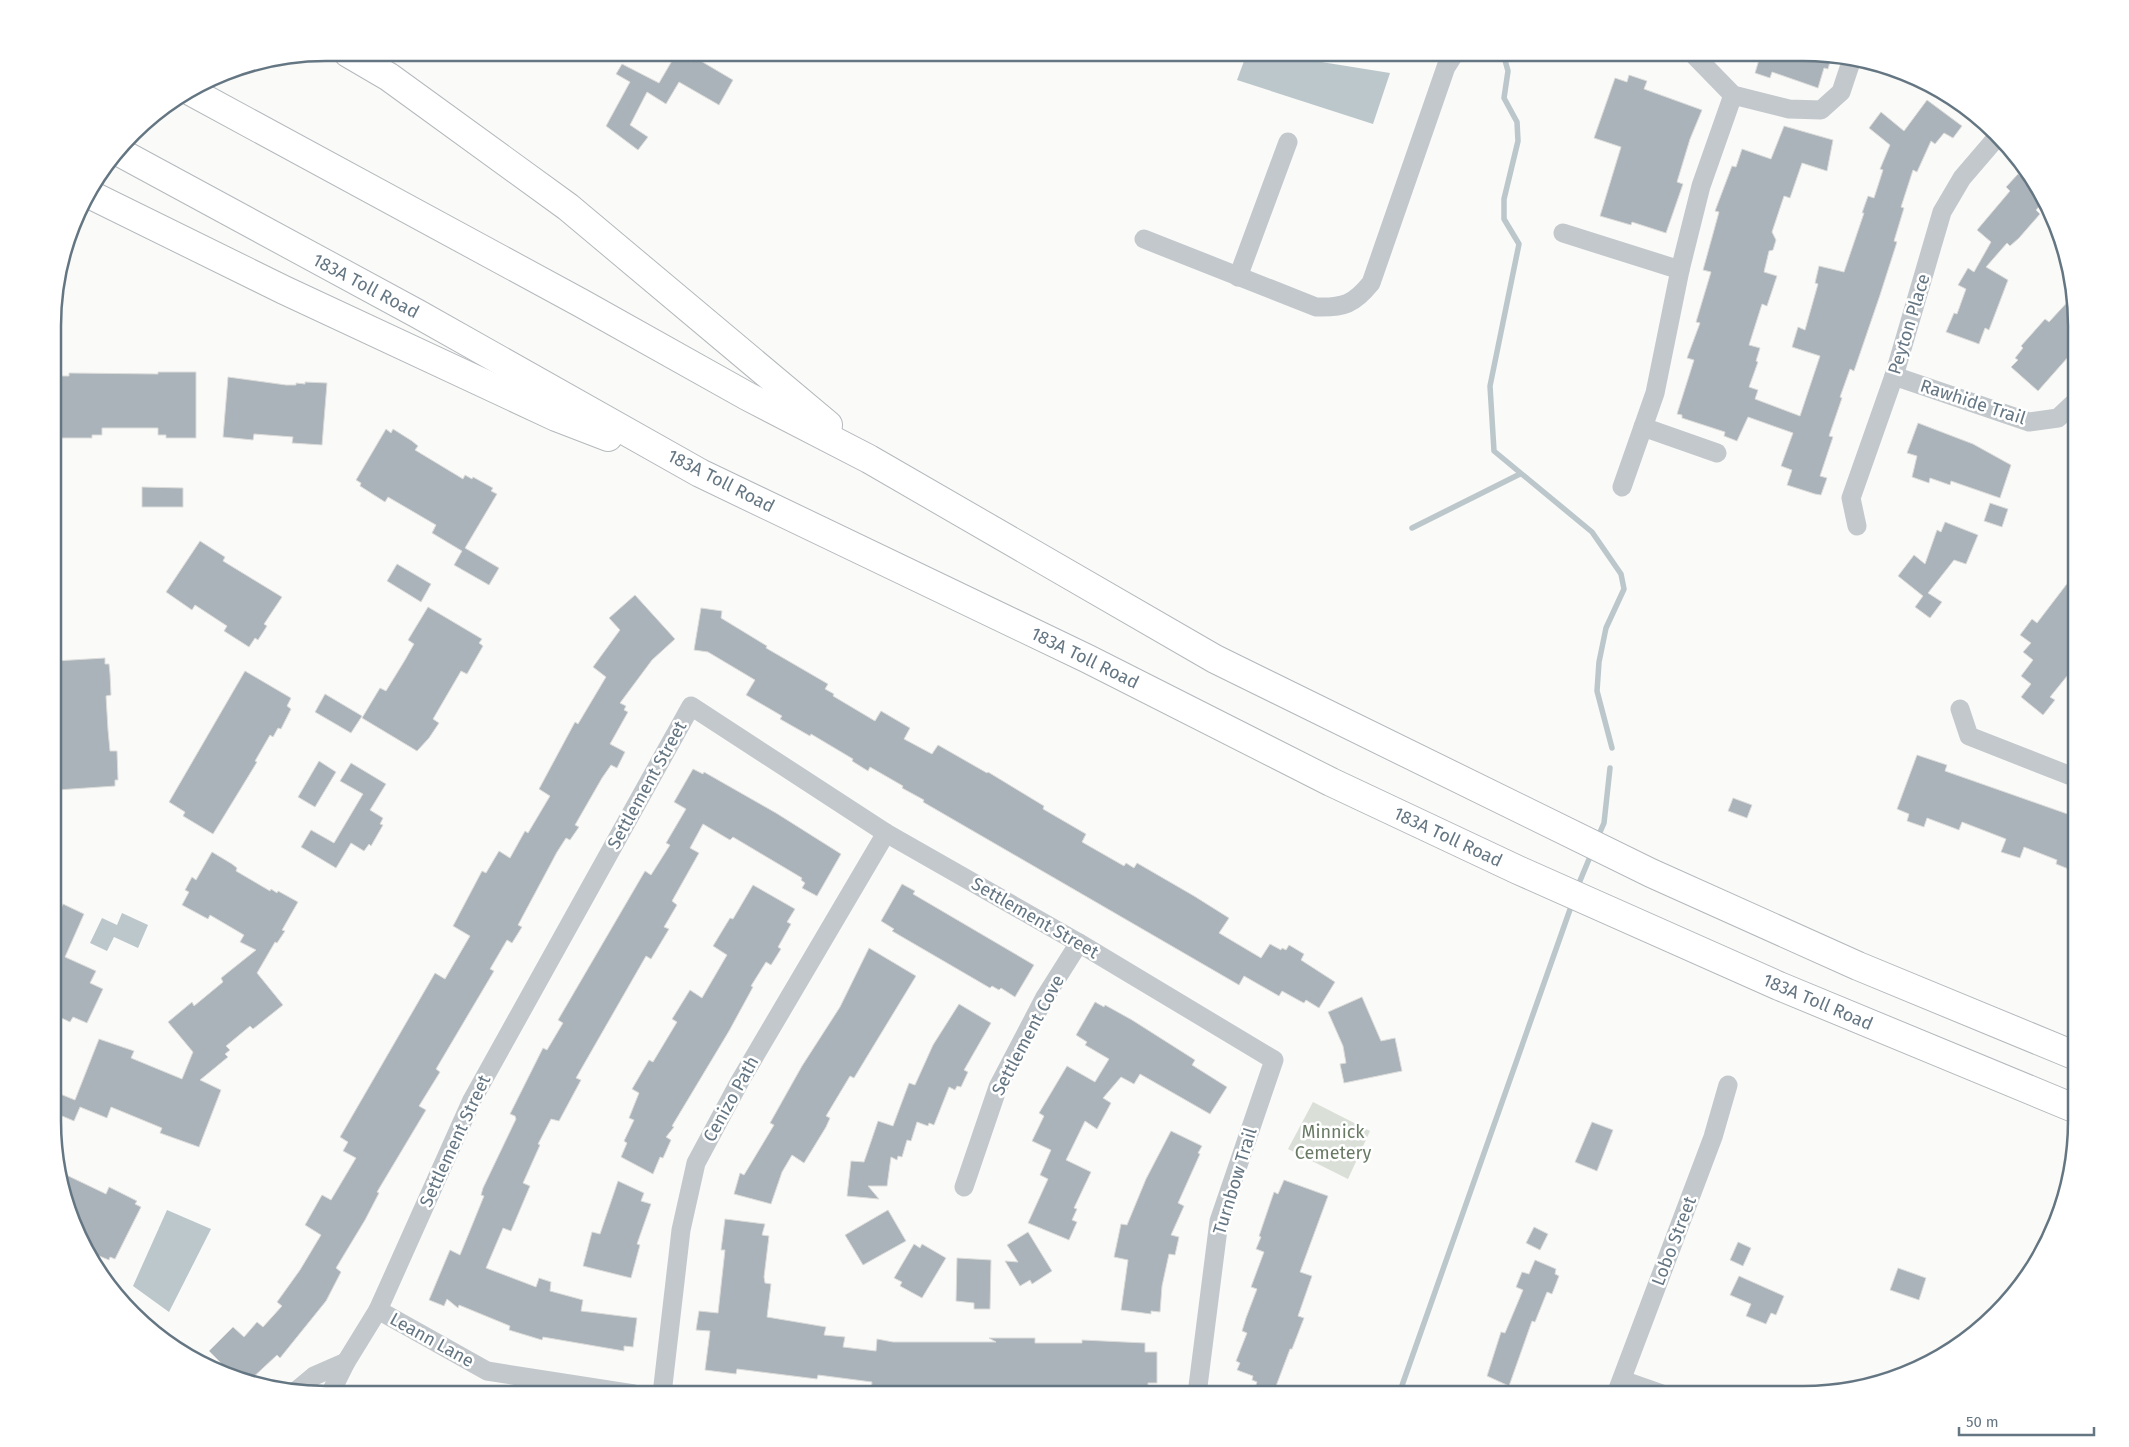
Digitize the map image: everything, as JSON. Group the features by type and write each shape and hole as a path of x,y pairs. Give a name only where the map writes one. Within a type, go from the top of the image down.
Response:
{"highway":[{"path":"363,61 389,77 568,207 870,460"},
{"path":"198,95 334,168 747,396 870,460 1215,660 1542,821 1849,962 2068,1053"},
{"name":"183A Toll Road","path":"124,155 426,319 700,473 1088,659 1330,782 1518,870 1780,986 2068,1106"},
{"path":"95,197 284,290 556,417 700,473"}],"street":[{"path":"1144,239 1316,308 1334,308 1358,299 1371,283 1446,66 1449,61"},
{"path":"1700,61 1733,95 1789,109 1821,110 1841,92 1850,65"},
{"path":"1622,487 1655,393 1680,270 1701,186 1733,95"},
{"path":"1238,277 1288,142"},
{"name":"Peyton Place","path":"1857,526 1851,498 1894,376 1942,212 1962,178 1993,142"},
{"path":"1563,233 1680,270"},
{"name":"Rawhide Trail","path":"1894,376 2029,422 2058,418 2068,409"},
{"path":"1643,427 1717,453"},
{"name":"Settlement Street","path":"334,1386 346,1362 378,1310 472,1100 691,706 886,833 1080,943 1274,1060"},
{"path":"1960,709 1969,736 2068,771"},
{"name":"Cenizo Path","path":"663,1386 681,1230 696,1163 740,1081 886,833"},
{"name":"Settlement Cove","path":"964,1187 998,1087 1045,997 1080,943"},
{"name":"Turnbow Trail","path":"1198,1386 1219,1221 1274,1060"},
{"name":"Lobo Street","path":"1619,1386 1713,1137 1728,1085"},
{"name":"Leann Lane","path":"378,1310 487,1371 583,1386"},
{"path":"304,1384 314,1376 346,1362"}],"green space":[{"name":"Minnick Cemetery","path":"1313,1102 1370,1131 1348,1179 1288,1149"}],"shaded area":[{"path":"1244,61 1315,61 1390,73 1373,124 1237,80"},
{"path":"122,913 148,925 138,948 114,937 107,951 90,943 102,918 117,925"},
{"path":"167,1210 211,1229 169,1312 133,1286"}],"building":[{"path":"672,61 701,61 733,80 719,105 679,82 666,104 647,92 630,125 648,137 638,150 606,126 630,82 616,74 622,64 659,83"},
{"path":"1759,61 1830,63 1828,69 1824,68 1818,88 1772,72 1770,78 1755,73"},
{"path":"1629,75 1647,81 1644,89 1702,110 1690,139 1677,182 1683,184 1666,233 1632,222 1631,225 1600,216 1621,147 1594,138 1615,78 1627,82"},
{"path":"1927,100 1962,126 1953,138 1944,133 1935,144 1931,141 1917,172 1913,170 1901,207 1904,208 1894,241 1897,242 1880,295 1854,371 1850,369 1840,397 1842,398 1829,436 1833,437 1820,476 1827,478 1821,495 1787,485 1792,470 1781,466 1793,433 1748,417 1737,441 1724,436 1725,432 1682,418 1682,415 1677,414 1694,360 1687,358 1700,323 1696,322 1711,272 1703,270 1719,212 1715,211 1732,166 1736,167 1742,149 1771,159 1784,126 1833,140 1827,171 1802,163 1790,198 1784,196 1772,232 1776,240 1773,250 1769,251 1764,272 1777,276 1767,306 1762,304 1749,345 1760,348 1756,361 1758,362 1749,387 1758,390 1755,399 1800,416 1820,356 1792,347 1798,327 1805,330 1818,284 1815,283 1819,266 1844,272 1868,196 1874,198 1883,170 1880,169 1890,145 1869,128 1881,112 1904,131"},
{"path":"2018,174 2032,194 2039,207 2036,210 2040,214 2010,246 2007,243 1986,267 2008,280 1989,330 1985,328 1979,344 1946,332 1954,313 1957,314 1966,289 1958,285 1968,268 1974,272 1991,242 1977,230 2010,191 2006,187"},
{"path":"2066,303 2068,357 2038,391 2011,367 2018,360 2015,358 2023,348 2021,346 2045,319 2049,322"},
{"path":"158,372 196,372 196,438 166,438 166,435 158,435 158,428 102,428 102,435 92,435 92,438 61,438 61,376 69,376 69,373 158,374"},
{"path":"228,377 286,385 305,384 305,382 327,383 322,445 292,443 293,437 254,434 253,440 223,437"},
{"path":"1918,423 1973,444 2011,465 2000,498 1951,481 1950,485 1930,478 1929,483 1912,477 1917,456 1907,453"},
{"path":"386,429 391,433 393,429 412,441 418,446 415,450 463,479 465,475 472,479 473,477 493,488 491,491 497,494 465,548 499,568 489,585 454,565 462,551 432,533 436,525 388,497 385,502 360,486 361,483 356,480"},
{"path":"142,487 183,488 183,507 142,507"},
{"path":"1990,503 2008,509 2002,527 1984,521"},
{"path":"1945,522 1978,535 1966,564 1954,560 1928,593 1942,602 1930,618 1915,607 1923,596 1898,576 1914,555 1925,564 1937,530 1941,532"},
{"path":"200,541 225,557 223,561 282,597 264,624 267,626 258,640 255,638 249,647 224,631 227,626 195,605 192,610 166,592"},
{"path":"397,564 431,584 421,602 387,581"},
{"path":"2068,582 2068,675 2050,697 2055,700 2043,715 2021,697 2031,684 2021,676 2033,660 2023,652 2031,643 2020,635 2032,619 2037,623"},
{"path":"635,595 675,639 652,660 620,703 626,706 624,710 628,712 610,744 625,752 617,768 611,765 602,778 575,825 579,827 570,840 566,838 557,852 518,925 522,927 512,943 507,940 490,969 494,971 436,1069 440,1072 419,1106 426,1110 377,1192 379,1193 365,1220 336,1268 341,1272 326,1301 280,1358 277,1355 254,1376 223,1365 209,1351 233,1327 244,1337 257,1322 263,1327 282,1306 277,1302 300,1270 321,1235 305,1225 322,1195 331,1200 356,1158 343,1151 348,1142 340,1137 435,973 445,979 470,936 453,926 482,871 486,873 499,851 510,858 525,831 528,833 550,796 539,789 575,722 578,724 606,677 593,667 620,630 609,618"},
{"path":"428,607 482,639 479,643 483,646 467,674 461,671 433,719 439,723 417,751 362,718 380,688 386,691 405,660 414,644 408,640"},
{"path":"701,608 722,611 721,618 767,646 766,648 828,684 825,689 834,694 833,696 875,721 881,711 910,728 904,739 932,754 938,745 988,772 1044,806 1043,809 1086,834 1082,842 1124,866 1126,863 1134,868 1137,863 1194,896 1229,918 1219,933 1261,958 1270,944 1281,950 1282,948 1286,950 1289,945 1304,954 1301,960 1335,982 1319,1008 1306,1000 1304,1003 1282,991 1279,996 1244,976 1239,985 923,802 924,800 902,788 903,786 870,767 868,771 852,761 853,759 811,734 810,736 780,719 782,716 746,695 755,680 708,652 694,650"},
{"path":"105,658 105,664 109,664 111,695 106,696 110,751 117,751 118,780 115,780 115,786 61,790 61,661"},
{"path":"245,671 291,698 287,706 291,709 281,729 278,728 273,737 270,735 255,761 257,762 213,834 183,816 185,812 169,802"},
{"path":"325,694 362,716 351,733 315,712"},
{"path":"1917,755 1947,765 1945,771 2068,814 2068,869 2056,864 2057,860 2024,847 2020,858 2001,852 2006,839 1962,822 1959,830 1927,818 1924,827 1907,821 1909,814 1897,809"},
{"path":"319,761 336,772 315,807 298,797"},
{"path":"351,763 386,784 370,810 383,818 380,824 383,825 371,846 369,844 364,851 351,843 336,868 301,847 311,830 334,843 363,794 340,781"},
{"path":"693,769 703,774 704,772 776,813 841,854 817,896 802,888 805,883 801,880 802,878 733,837 730,840 703,824 690,848 699,853 672,901 677,905 664,927 669,929 651,959 646,956 576,1078 581,1080 559,1121 551,1119 538,1144 540,1145 523,1183 530,1186 511,1231 503,1228 486,1268 536,1287 539,1278 551,1282 550,1291 583,1300 581,1311 637,1318 633,1347 624,1346 624,1351 543,1337 542,1340 509,1330 510,1326 459,1305 458,1308 447,1299 444,1306 429,1300 450,1250 460,1255 484,1196 481,1195 483,1188 516,1119 515,1116 510,1114 543,1048 547,1050 563,1023 558,1020 645,871 651,875 670,845 666,843 686,809 674,802"},
{"path":"1733,798 1752,805 1747,818 1728,811"},
{"path":"212,852 232,864 237,868 236,871 270,891 271,889 277,893 278,891 298,902 282,930 285,931 277,943 275,942 257,973 283,1005 253,1029 250,1026 226,1046 230,1050 225,1054 228,1057 200,1080 221,1090 199,1147 160,1133 162,1128 111,1107 107,1118 80,1107 74,1121 61,1116 61,1094 75,1100 99,1039 134,1051 131,1058 182,1079 193,1052 168,1022 192,1002 194,1006 223,982 221,978 256,950 240,942 244,935 210,915 208,919 182,905 189,892 185,890 192,877 196,880"},
{"path":"902,884 915,891 913,894 1034,965 1015,997 1001,988 999,990 992,986 990,988 892,931 894,929 881,921"},
{"path":"753,885 795,909 787,922 791,924 778,947 781,949 771,965 766,962 751,986 753,987 729,1031 672,1126 674,1127 666,1137 671,1140 663,1158 660,1157 653,1174 621,1157 627,1143 624,1141 634,1120 629,1118 639,1093 632,1089 649,1060 653,1062 677,1022 672,1019 690,990 702,998 727,955 713,946 730,918 733,919"},
{"path":"63,904 84,914 65,957 96,971 90,983 103,989 87,1023 73,1017 70,1022 61,1018 61,908"},
{"path":"869,948 916,976 854,1078 850,1076 826,1116 830,1118 826,1127 804,1163 792,1155 782,1172 771,1204 734,1194 740,1173 744,1175 774,1125 770,1123 802,1066 840,1007"},
{"path":"1362,997 1381,1041 1395,1038 1402,1071 1344,1083 1340,1064 1346,1063 1343,1046 1328,1012"},
{"path":"1095,1002 1104,1007 1105,1005 1132,1020 1195,1060 1192,1065 1227,1087 1210,1114 1140,1074 1134,1084 1121,1077 1103,1098 1111,1103 1097,1129 1085,1121 1066,1160 1091,1172 1074,1208 1077,1209 1072,1220 1077,1222 1069,1240 1028,1223 1048,1179 1040,1175 1051,1150 1032,1141 1044,1116 1039,1113 1067,1066 1095,1082 1109,1059 1085,1045 1087,1042 1076,1035"},
{"path":"959,1004 991,1023 964,1070 968,1072 961,1087 957,1086 955,1090 949,1087 934,1125 929,1123 928,1126 917,1122 911,1141 907,1140 902,1157 898,1156 897,1160 891,1157 887,1186 868,1186 879,1199 847,1196 851,1161 864,1162 878,1121 893,1126 909,1083 915,1085 933,1045"},
{"path":"1592,1122 1613,1130 1597,1171 1575,1162"},
{"path":"1171,1131 1202,1146 1178,1203 1184,1206 1171,1235 1179,1237 1175,1255 1169,1254 1162,1286 1160,1312 1151,1311 1151,1314 1121,1310 1128,1260 1114,1257 1121,1224 1127,1225 1146,1179"},
{"path":"67,1175 106,1194 109,1187 137,1201 135,1204 141,1207 115,1259 110,1257 109,1260 99,1256 89,1238 75,1206"},
{"path":"1284,1180 1328,1196 1300,1272 1312,1276 1298,1316 1304,1318 1276,1386 1256,1386 1257,1382 1252,1380 1253,1376 1237,1370 1240,1363 1236,1361 1247,1333 1242,1331 1257,1289 1251,1287 1264,1252 1256,1249 1261,1237 1259,1236 1274,1192 1278,1194"},
{"path":"618,1181 644,1193 641,1201 651,1204 637,1244 640,1245 631,1278 583,1266 592,1232 600,1234"},
{"path":"888,1210 906,1241 863,1265 845,1235"},
{"path":"725,1219 765,1224 762,1235 769,1236 764,1277 765,1283 771,1284 767,1317 826,1327 824,1335 845,1337 843,1347 876,1351 877,1339 893,1342 996,1342 989,1338 1035,1338 1035,1343 1082,1343 1082,1340 1145,1343 1145,1352 1157,1352 1157,1383 1148,1383 1148,1386 872,1386 872,1382 818,1375 817,1379 737,1369 736,1374 705,1370 710,1331 696,1330 699,1311 718,1313 725,1250 721,1250"},
{"path":"1534,1227 1548,1234 1540,1250 1526,1243"},
{"path":"1028,1232 1052,1271 1032,1284 1030,1280 1020,1286 1005,1261 1018,1262 1007,1245"},
{"path":"1738,1242 1751,1248 1743,1266 1730,1260"},
{"path":"914,1244 920,1248 922,1244 946,1258 922,1298 900,1286 902,1282 894,1278"},
{"path":"957,1258 991,1260 990,1309 974,1309 974,1303 956,1301"},
{"path":"1535,1260 1556,1269 1555,1274 1559,1276 1552,1294 1547,1292 1535,1322 1532,1321 1509,1386 1487,1376 1501,1332 1505,1333 1523,1290 1516,1287 1522,1272 1529,1274"},
{"path":"1898,1268 1926,1278 1919,1300 1890,1290"},
{"path":"1739,1276 1784,1296 1776,1315 1771,1313 1766,1324 1746,1316 1751,1304 1730,1295"}],"waterway":[{"path":"1505,61 1508,71 1504,98 1517,122 1518,141 1504,199 1504,219 1519,244 1490,386 1494,451 1592,532 1621,574 1624,589 1606,628 1599,662 1597,691 1612,748"},
{"path":"1412,528 1520,474"},
{"path":"1597,839 1604,823 1610,768"},
{"path":"1577,888 1592,852"},
{"path":"1402,1386 1573,901"}]}
